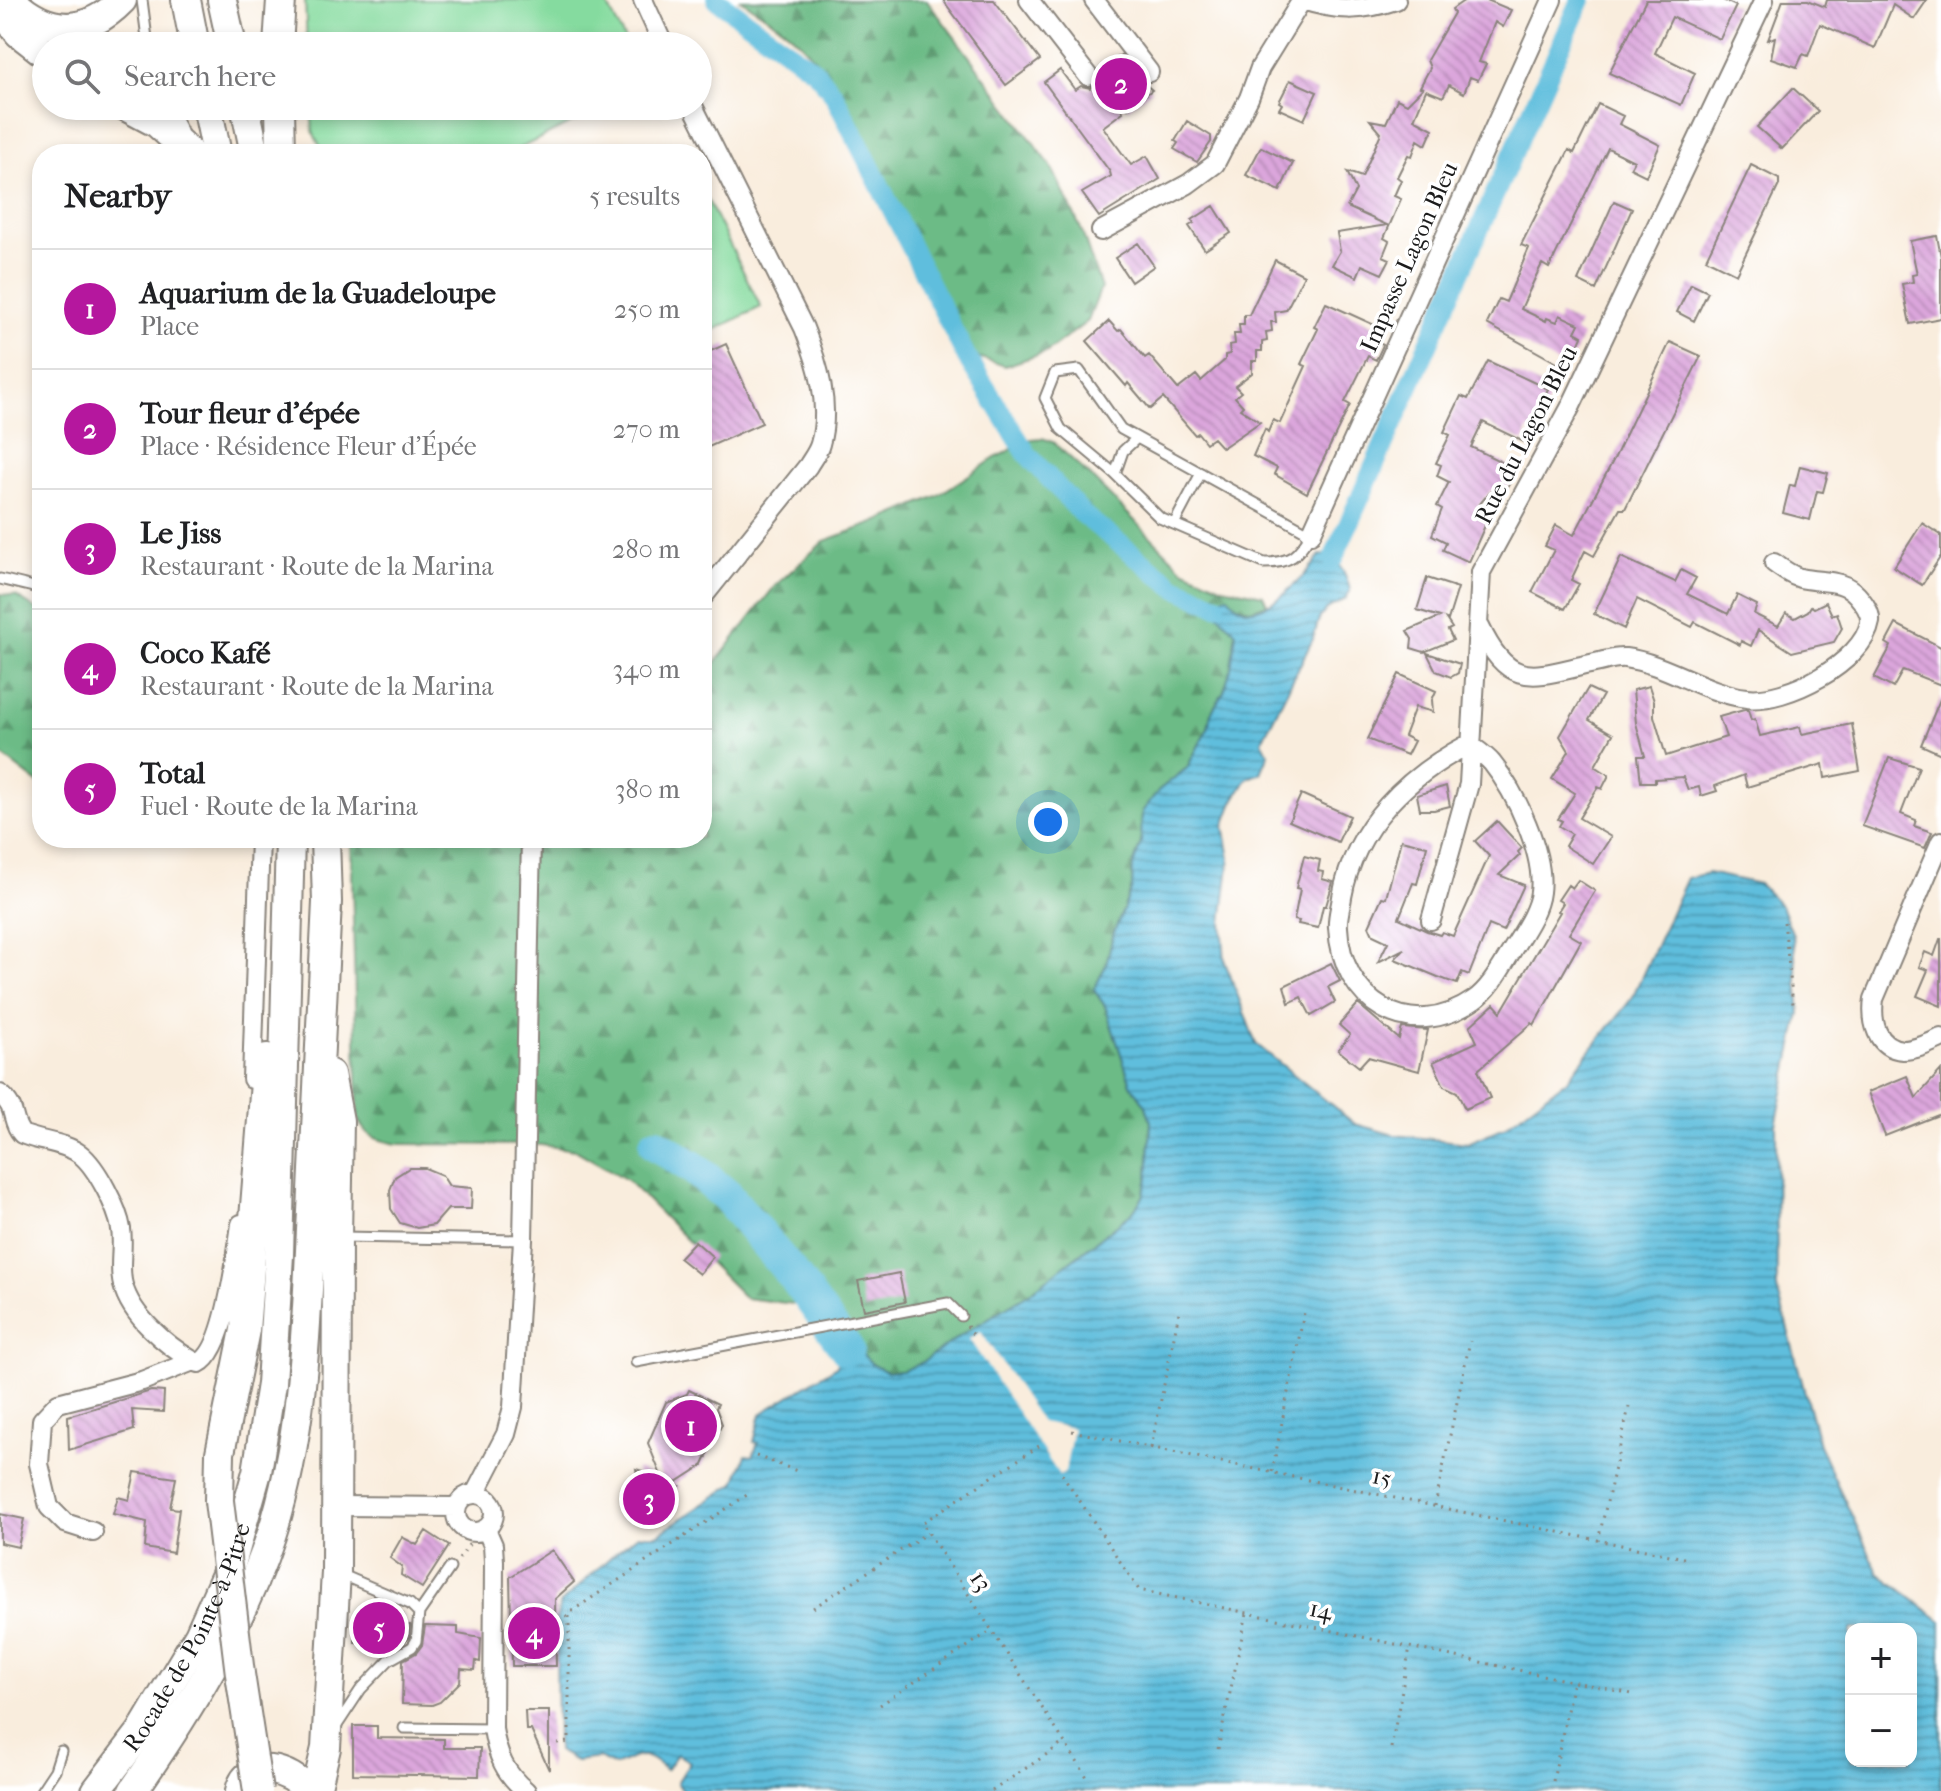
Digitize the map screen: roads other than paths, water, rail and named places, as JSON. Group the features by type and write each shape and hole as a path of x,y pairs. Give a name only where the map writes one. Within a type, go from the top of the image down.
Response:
{"main road":[{"path":"11,0 38,21 64,28 96,20 112,11 122,0"},
{"path":"186,0 192,32"},
{"path":"222,0 229,32"},
{"path":"279,32 281,0"},
{"path":"0,8 19,33 32,43"},
{"path":"151,120 181,144"},
{"path":"210,120 215,144"},
{"path":"248,120 253,144"},
{"path":"280,120 281,144"},
{"path":"258,1791 219,1501 220,1453 245,1330 286,848"},
{"name":"Rocade de Pointe-à-Pitre","path":"96,1791 141,1732 199,1635 232,1561 257,1472 271,1384 279,1255 287,848"},
{"path":"316,1791 326,1748 337,1506 339,1121 322,1027 327,902 325,848"},
{"name":"Rocade de Pointe-à-Pitre","path":"133,1791 169,1739 218,1657 252,1587 283,1493 295,1429 306,1330 322,1027"},
{"path":"240,1791 242,1780 247,1775 258,1770 269,1770 293,1777 307,1791"}],"street":[{"path":"643,0 658,32"},
{"path":"1029,0 1088,76"},
{"path":"1094,0 1149,72"},
{"path":"1101,231 1188,184 1215,164 1249,98 1260,68 1302,0 1352,10 1396,0"},
{"name":"Impasse Lagon Bleu","path":"1311,534 1552,0"},
{"name":"Rue du Lagon Bleu","path":"1431,920 1469,784 1481,572 1570,408 1764,0"},
{"path":"138,120 164,144"},
{"path":"700,120 804,328 817,361 823,399 820,445 808,466 712,586"},
{"path":"1478,625 1492,654 1517,674 1543,676 1623,657 1736,696 1749,699 1778,696 1809,684 1846,658 1864,638 1870,622 1869,612 1852,590 1841,584 1801,578 1774,563"},
{"path":"1469,744 1492,763 1526,820 1539,858 1540,894 1526,926 1496,976 1475,1000 1425,1019 1402,1018 1379,1007 1359,989 1344,961 1337,926 1345,880 1361,843 1388,802 1439,760 1469,744"},
{"path":"0,1094 14,1109 17,1128 22,1134 80,1153 94,1169 116,1212 121,1231 123,1285 133,1309 193,1361 199,1363 208,1358 230,1293 244,1205 254,1047 260,848"},
{"path":"475,1494 506,1434 513,1407 523,1240 531,848"},
{"path":"1939,851 1874,999 1872,1013 1875,1030 1883,1042 1892,1047 1904,1050 1941,1038"},
{"path":"93,1532 65,1523 49,1507 39,1464 42,1420 58,1403 142,1381 193,1361"},
{"path":"480,1530 494,1516 492,1506 485,1497 475,1494 464,1498 457,1507 460,1524 480,1530 493,1545 493,1729 496,1749 502,1764 526,1791"},
{"path":"337,1506 457,1507"}],"lane":[{"path":"142,0 146,32"},
{"path":"176,120 187,144"},
{"path":"1079,370 1121,429 1311,534 1298,554 1282,563 1264,563 1160,518 1115,474 1061,429 1045,398 1055,373 1079,370"},
{"path":"1115,474 1123,451 1137,438"},
{"path":"1174,524 1201,473"},
{"path":"0,579 32,587"},
{"path":"337,1237 523,1240"},
{"path":"636,1362 948,1303 961,1316"},
{"path":"326,1748 340,1719 361,1689 389,1660 412,1647 416,1641 419,1613 450,1568"},
{"path":"336,1572 410,1604 419,1613"},
{"path":"404,1728 493,1729"},
{"path":"41,1791 55,1770 61,1751"}],"water":[{"path":"1320,555 1327,556 1337,562 1344,572 1350,590 1345,599 1327,609 1319,619 1313,639 1262,741 1269,754 1261,773 1247,779 1233,802 1224,826 1230,858 1222,922 1225,962 1256,1044 1355,1124 1394,1135 1468,1143 1504,1127 1567,1080 1632,998 1687,878 1708,873 1759,884 1781,906 1793,935 1800,1013 1776,1125 1777,1289 1819,1445 1878,1572 1941,1621 1941,1791 683,1791 677,1783 690,1762 677,1754 666,1770 652,1759 642,1756 615,1766 599,1758 576,1761 557,1751 556,1621 560,1604 638,1535 657,1535 735,1483 746,1455 753,1456 758,1443 754,1442 761,1414 837,1366 839,1352 855,1347 873,1365 887,1372 903,1371 923,1362 1028,1294 1131,1214 1143,1197 1148,1178 1151,1122 1146,1106 1131,1084 1105,1006 1094,990 1106,965 1113,935 1132,888 1133,866 1141,843 1142,812 1159,790 1187,768 1224,691 1236,632 1216,612 1218,598 1228,596 1242,608 1258,609 1279,598 1299,581"}],"waterway":[{"path":"717,0 815,71 833,93 966,356 1027,454 1082,514 1175,587 1216,605"},
{"path":"1333,559 1581,0"},
{"path":"656,1144 695,1169 727,1196 793,1275 847,1349"}],"place":[{"name":"Tour fleur d'épée","path":"1121,84"},
{"name":"Aquarium de la Guadeloupe","path":"691,1426"},
{"name":"Le Jiss","path":"649,1499"},
{"name":"Total","path":"379,1628"},
{"name":"Coco Kafé","path":"534,1633"}]}
